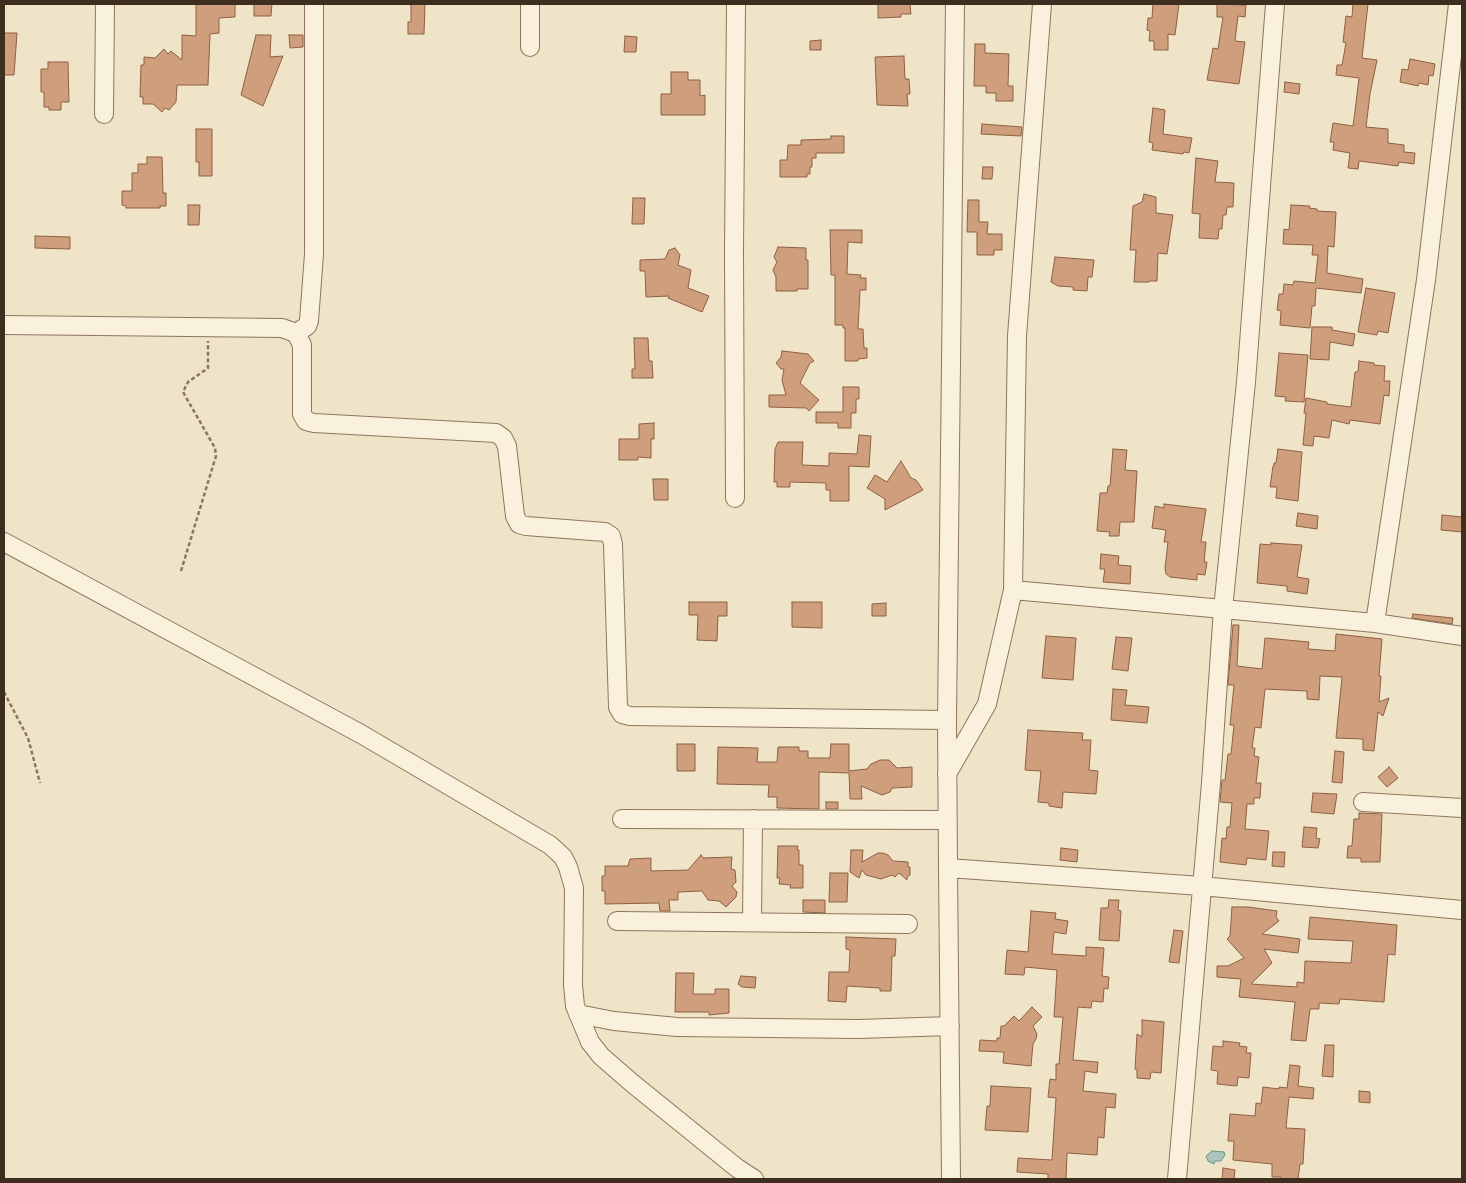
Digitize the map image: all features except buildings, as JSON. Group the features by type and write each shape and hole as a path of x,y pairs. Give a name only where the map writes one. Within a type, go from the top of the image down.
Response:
{"street":[{"path":"104,114 105,4"},
{"path":"296,333 307,326 309,321 314,254 314,4"},
{"path":"530,4 530,47"},
{"path":"735,498 736,4"},
{"path":"951,1179 946,720 955,4"},
{"path":"947,775 987,704 1013,590 1016,336 1042,4"},
{"path":"1178,1179 1201,886 1212,774 1223,609 1246,382 1275,4"},
{"path":"1376,623 1426,280 1458,4"},
{"path":"4,325 282,328 296,333 302,345 302,414 306,421 496,433 503,438 506,446 515,516 519,524 605,532 610,536 613,544 618,707 622,714 630,716 946,720"},
{"path":"4,542 361,734 550,845 563,857 574,888 572,985 575,1006 590,1042 601,1056 737,1168 754,1179"},
{"path":"1013,590 1376,623 1462,636"},
{"path":"1363,802 1462,808"},
{"path":"622,819 947,820"},
{"path":"752,922 753,820"},
{"path":"948,868 1201,886 1462,910"},
{"path":"617,921 908,924"},
{"path":"578,1014 614,1021 677,1027 858,1028 950,1026"}],"path":[{"path":"181,571 216,456 215,448 183,392 188,382 208,368 209,352 206,327"},
{"path":"4,692 28,738 40,783"}],"water":[{"path":"1212,1151 1224,1152 1225,1155 1221,1161 1215,1161 1214,1164 1208,1161 1206,1156"}]}
